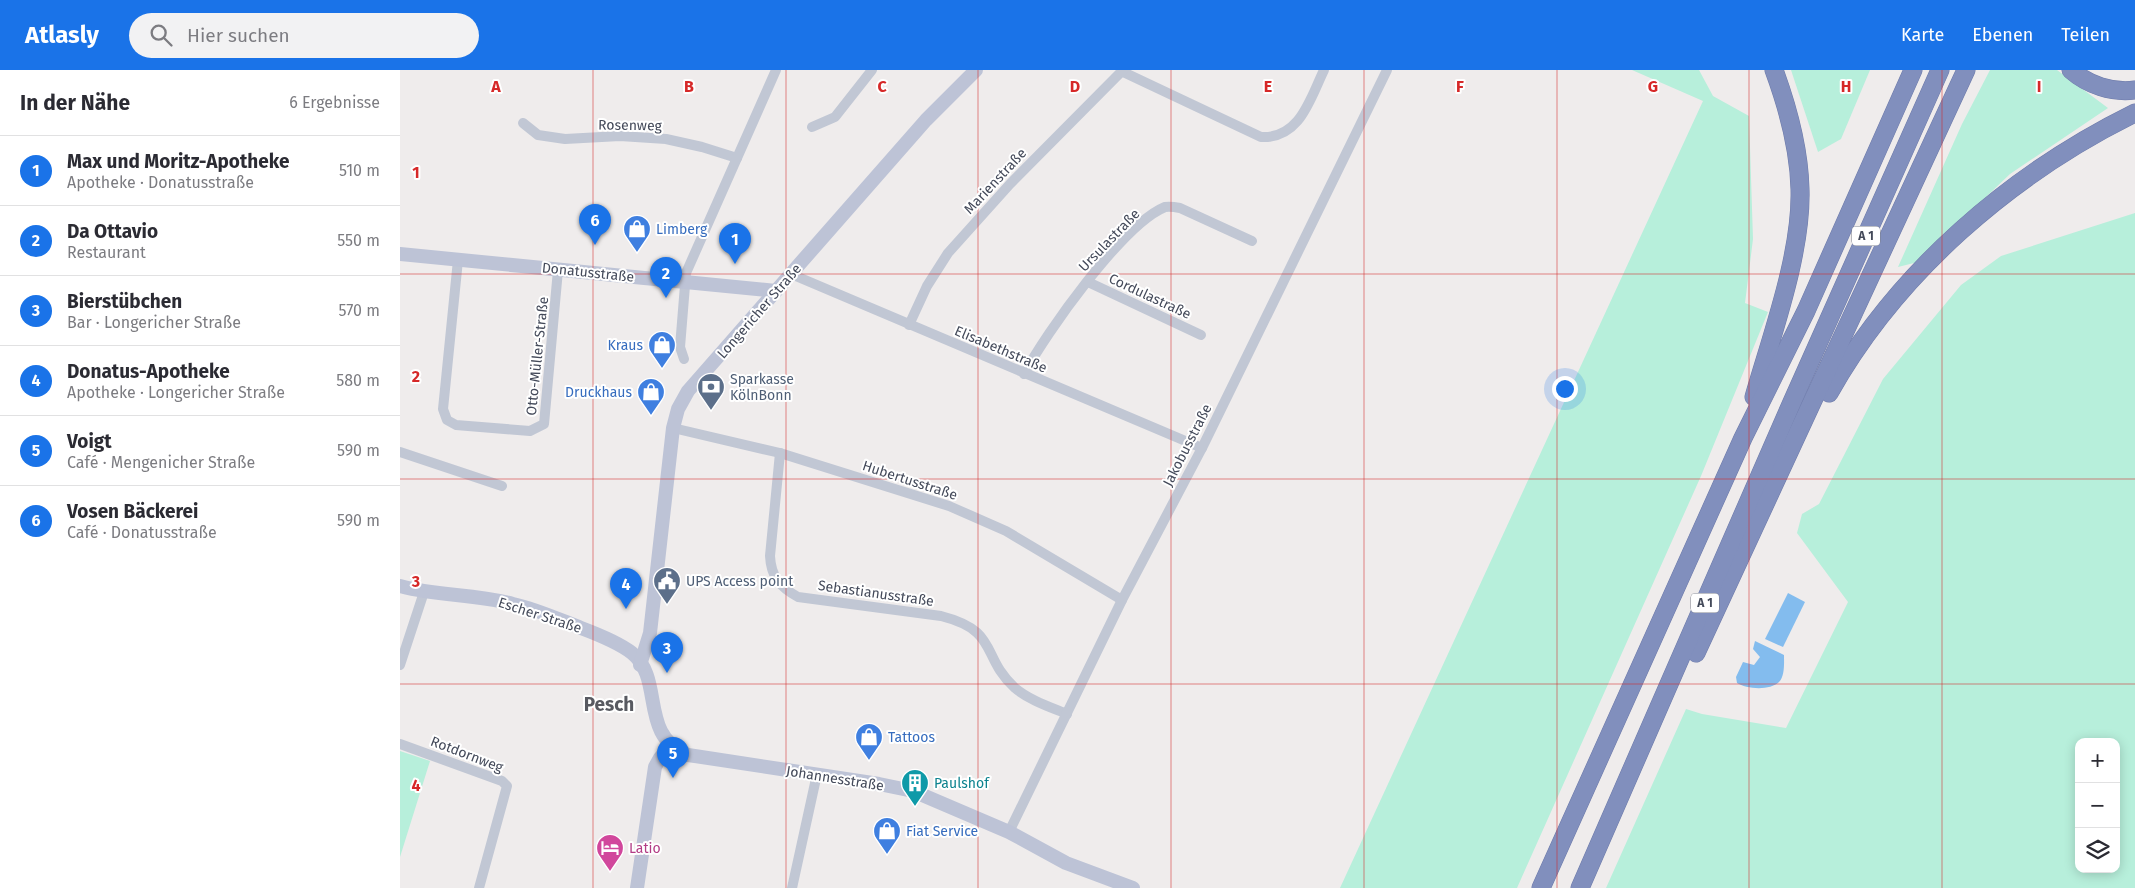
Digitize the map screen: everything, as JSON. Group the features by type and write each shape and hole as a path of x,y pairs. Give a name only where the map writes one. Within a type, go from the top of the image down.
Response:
{"highway":[{"path":"1743,438 1782,300 1797,233 1800,189 1795,141 1783,93 1774,70"},
{"name":"A 1","path":"1541,888 1743,438 1806,311 1912,70"},
{"name":"A 1","path":"1580,888 1792,402 1940,70"},
{"path":"1618,804 1629,796 1966,70"},
{"path":"2071,70 2091,83 2111,90 2135,90"},
{"path":"1780,474 1864,337 1885,309 1936,255 1976,219 2047,164 2097,132 2135,113"}],"street":[{"path":"684,359 680,347 686,273 776,70"},
{"path":"812,127 835,117 872,70"},
{"name":"Longericher Straße","path":"640,665 650,633 674,428 678,409 688,391 920,127 976,70"},
{"name":"Marienstraße","path":"909,325 927,286 948,253 1017,177 1122,71 1261,137 1273,138 1290,130 1298,122 1324,70"},
{"name":"Jakobusstraße","path":"1010,832 1122,600 1202,448 1387,70"},
{"name":"Rosenweg","path":"523,124 538,135 565,139 620,136 666,139 702,146 737,158"},
{"name":"Ursulastraße","path":"1024,374 1058,320 1088,282 1134,231 1156,212 1168,206 1180,208 1252,241"},
{"name":"Donatusstraße","path":"400,254 776,291"},
{"name":"Otto-Müller-Straße","path":"458,260 443,409 447,420 456,425 530,431 544,424 558,270"},
{"name":"Elisabethstraße","path":"791,274 1202,448"},
{"name":"Cordulastraße","path":"1088,282 1201,335"},
{"name":"Hubertusstraße","path":"674,428 780,453 949,506 1006,531 1122,600"},
{"path":"400,452 502,486"},
{"name":"Sebastianusstraße","path":"780,453 770,556 771,572 782,589 798,597 941,616 960,621 978,632 1006,678 1016,689 1030,698 1067,714"},
{"name":"Escher Straße","path":"400,586 424,592 474,597 513,604 590,632 622,647 633,654 640,665"},
{"path":"400,665 424,592"},
{"path":"637,888 655,767 671,745 658,728 648,681 640,665"},
{"name":"Rotdornweg","path":"400,744 502,781 507,786 479,888"},
{"name":"Johannesstraße","path":"671,745 681,753 694,757 817,774 913,791 1010,832 1066,863 1133,888"},
{"path":"792,888 817,774"}],"green space":[{"path":"1632,70 1699,70 1713,96 1749,116 1753,239 1745,303 1768,312 1701,476 1517,888 1340,888 1703,101"},
{"path":"1791,70 1870,70 1841,139 1818,152"},
{"path":"1990,70 2057,70 2108,108 2010,174 1918,262 1898,267 1962,124"},
{"path":"2135,213 2135,888 1606,888 1686,709 1702,714 1786,728 1848,602 1797,533 1802,514 1819,504 1883,379 1961,285 2001,256"},
{"path":"400,751 430,761 400,857"}],"water":[{"path":"1788,593 1805,602 1783,647 1765,639"},
{"path":"1755,641 1784,655 1782,676 1779,682 1770,687 1746,687 1737,683 1736,677 1743,662 1754,665 1760,657 1753,649"}],"place":[{"name":"Vosen Bäckerei","path":"595,245"},
{"name":"Limberg","path":"637,253"},
{"name":"Max und Moritz-Apotheke","path":"735,264"},
{"name":"Da Ottavio","path":"666,298"},
{"name":"Kraus","path":"662,369"},
{"name":"Sparkasse KölnBonn","path":"711,411"},
{"name":"Druckhaus","path":"651,416"},
{"name":"UPS Access point","path":"667,605"},
{"name":"Donatus-Apotheke","path":"626,609"},
{"name":"Bierstübchen","path":"667,673"},
{"name":"Tattoos","path":"869,761"},
{"name":"Voigt","path":"673,778"},
{"name":"Paulshof","path":"915,807"},
{"name":"Fiat Service","path":"887,855"},
{"name":"Latio","path":"610,872"}],"district":[{"name":"Pesch","path":"609,704"}]}
